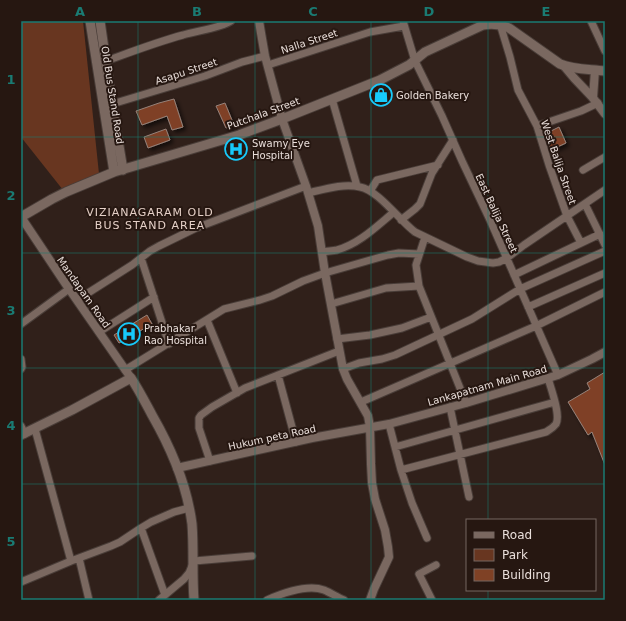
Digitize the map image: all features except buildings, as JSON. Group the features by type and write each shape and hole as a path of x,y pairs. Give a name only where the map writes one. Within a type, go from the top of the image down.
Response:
{"main road":[{"name":"Old Bus Stand Road","path":"90,21 114,172"},
{"name":"Old Bus Stand Road","path":"100,21 123,170"},
{"name":"Putchala Street","path":"114,172 239,135 282,119 398,72 426,52 489,22 501,23"},
{"path":"501,23 564,66 605,71"},
{"name":"Mandapam Road","path":"21,217 66,192 114,172"},
{"path":"22,432 35,429 72,410 128,374 138,388 168,446 185,493 192,522 194,600"}],"street":[{"path":"106,61 171,38 223,25 231,21"},
{"path":"259,21 265,56 282,119 307,189 318,226 343,369 368,416 370,427 372,483 375,499 385,530 389,558 370,600"},
{"path":"591,21 605,52"},
{"name":"East Balija Street","path":"404,23 415,61 507,258 558,375"},
{"name":"Nalla Street","path":"268,65 370,32 404,23"},
{"name":"West Balija Street","path":"501,23 518,90 537,126 567,216 581,244"},
{"name":"Asapu Street","path":"112,104 265,56"},
{"path":"564,66 595,100 605,114"},
{"path":"595,70 595,100"},
{"path":"332,99 357,186"},
{"path":"537,126 581,111 595,100"},
{"path":"401,220 420,204 430,178 453,140"},
{"path":"583,170 605,157"},
{"path":"370,191 377,180 438,165"},
{"path":"76,300 142,258 154,248 196,228 307,189 357,186 366,188 411,229 467,257 478,261 493,263 507,258 605,190"},
{"path":"585,204 605,245"},
{"path":"322,252 337,250 355,242 394,212"},
{"name":"Mandapam Road","path":"21,217 76,300 128,374"},
{"path":"514,275 600,234"},
{"path":"425,237 416,265 419,286 466,403"},
{"path":"343,369 359,363 389,358 476,317 520,289 605,251"},
{"path":"128,374 169,344 224,309 260,300 325,273 388,255 399,253 419,254"},
{"path":"142,258 169,344"},
{"path":"528,308 605,273"},
{"path":"331,304 386,288 419,286"},
{"path":"21,324 69,289"},
{"path":"361,402 536,326 605,292"},
{"path":"99,332 154,297"},
{"path":"337,339 370,335 402,328 431,317"},
{"path":"207,320 237,393"},
{"path":"210,461 199,428 199,418 201,415 245,388 339,351"},
{"name":"Lankapatnam Main Road","path":"370,427 389,424 466,403 558,375 605,352"},
{"path":"21,359 21,369"},
{"path":"278,375 296,442"},
{"path":"401,470 546,432 558,419 558,413 548,378"},
{"path":"395,447 555,402"},
{"path":"450,407 469,497"},
{"path":"389,424 401,470 412,503 427,538"},
{"name":"Hukum peta Road","path":"177,468 370,427"},
{"path":"35,429 71,561"},
{"path":"21,582 120,542 141,528 174,512 189,508"},
{"path":"141,528 165,595"},
{"path":"159,600 178,585 189,573 194,561 252,556"},
{"path":"79,558 89,600"},
{"path":"432,600 419,574 436,564"},
{"path":"267,600 293,591 316,589 323,590 344,600"}],"green space":[{"path":"21,21 83,21 99,174 63,190 21,137"}],"place":[{"name":"Golden Bakery","path":"381,95"},
{"name":"Swamy Eye Hospital","path":"236,149"},
{"name":"Prabhakar Rao Hospital","path":"129,334"}],"district":[{"name":"VIZIANAGARAM OLD BUS STAND AREA","path":"150,218"}]}
